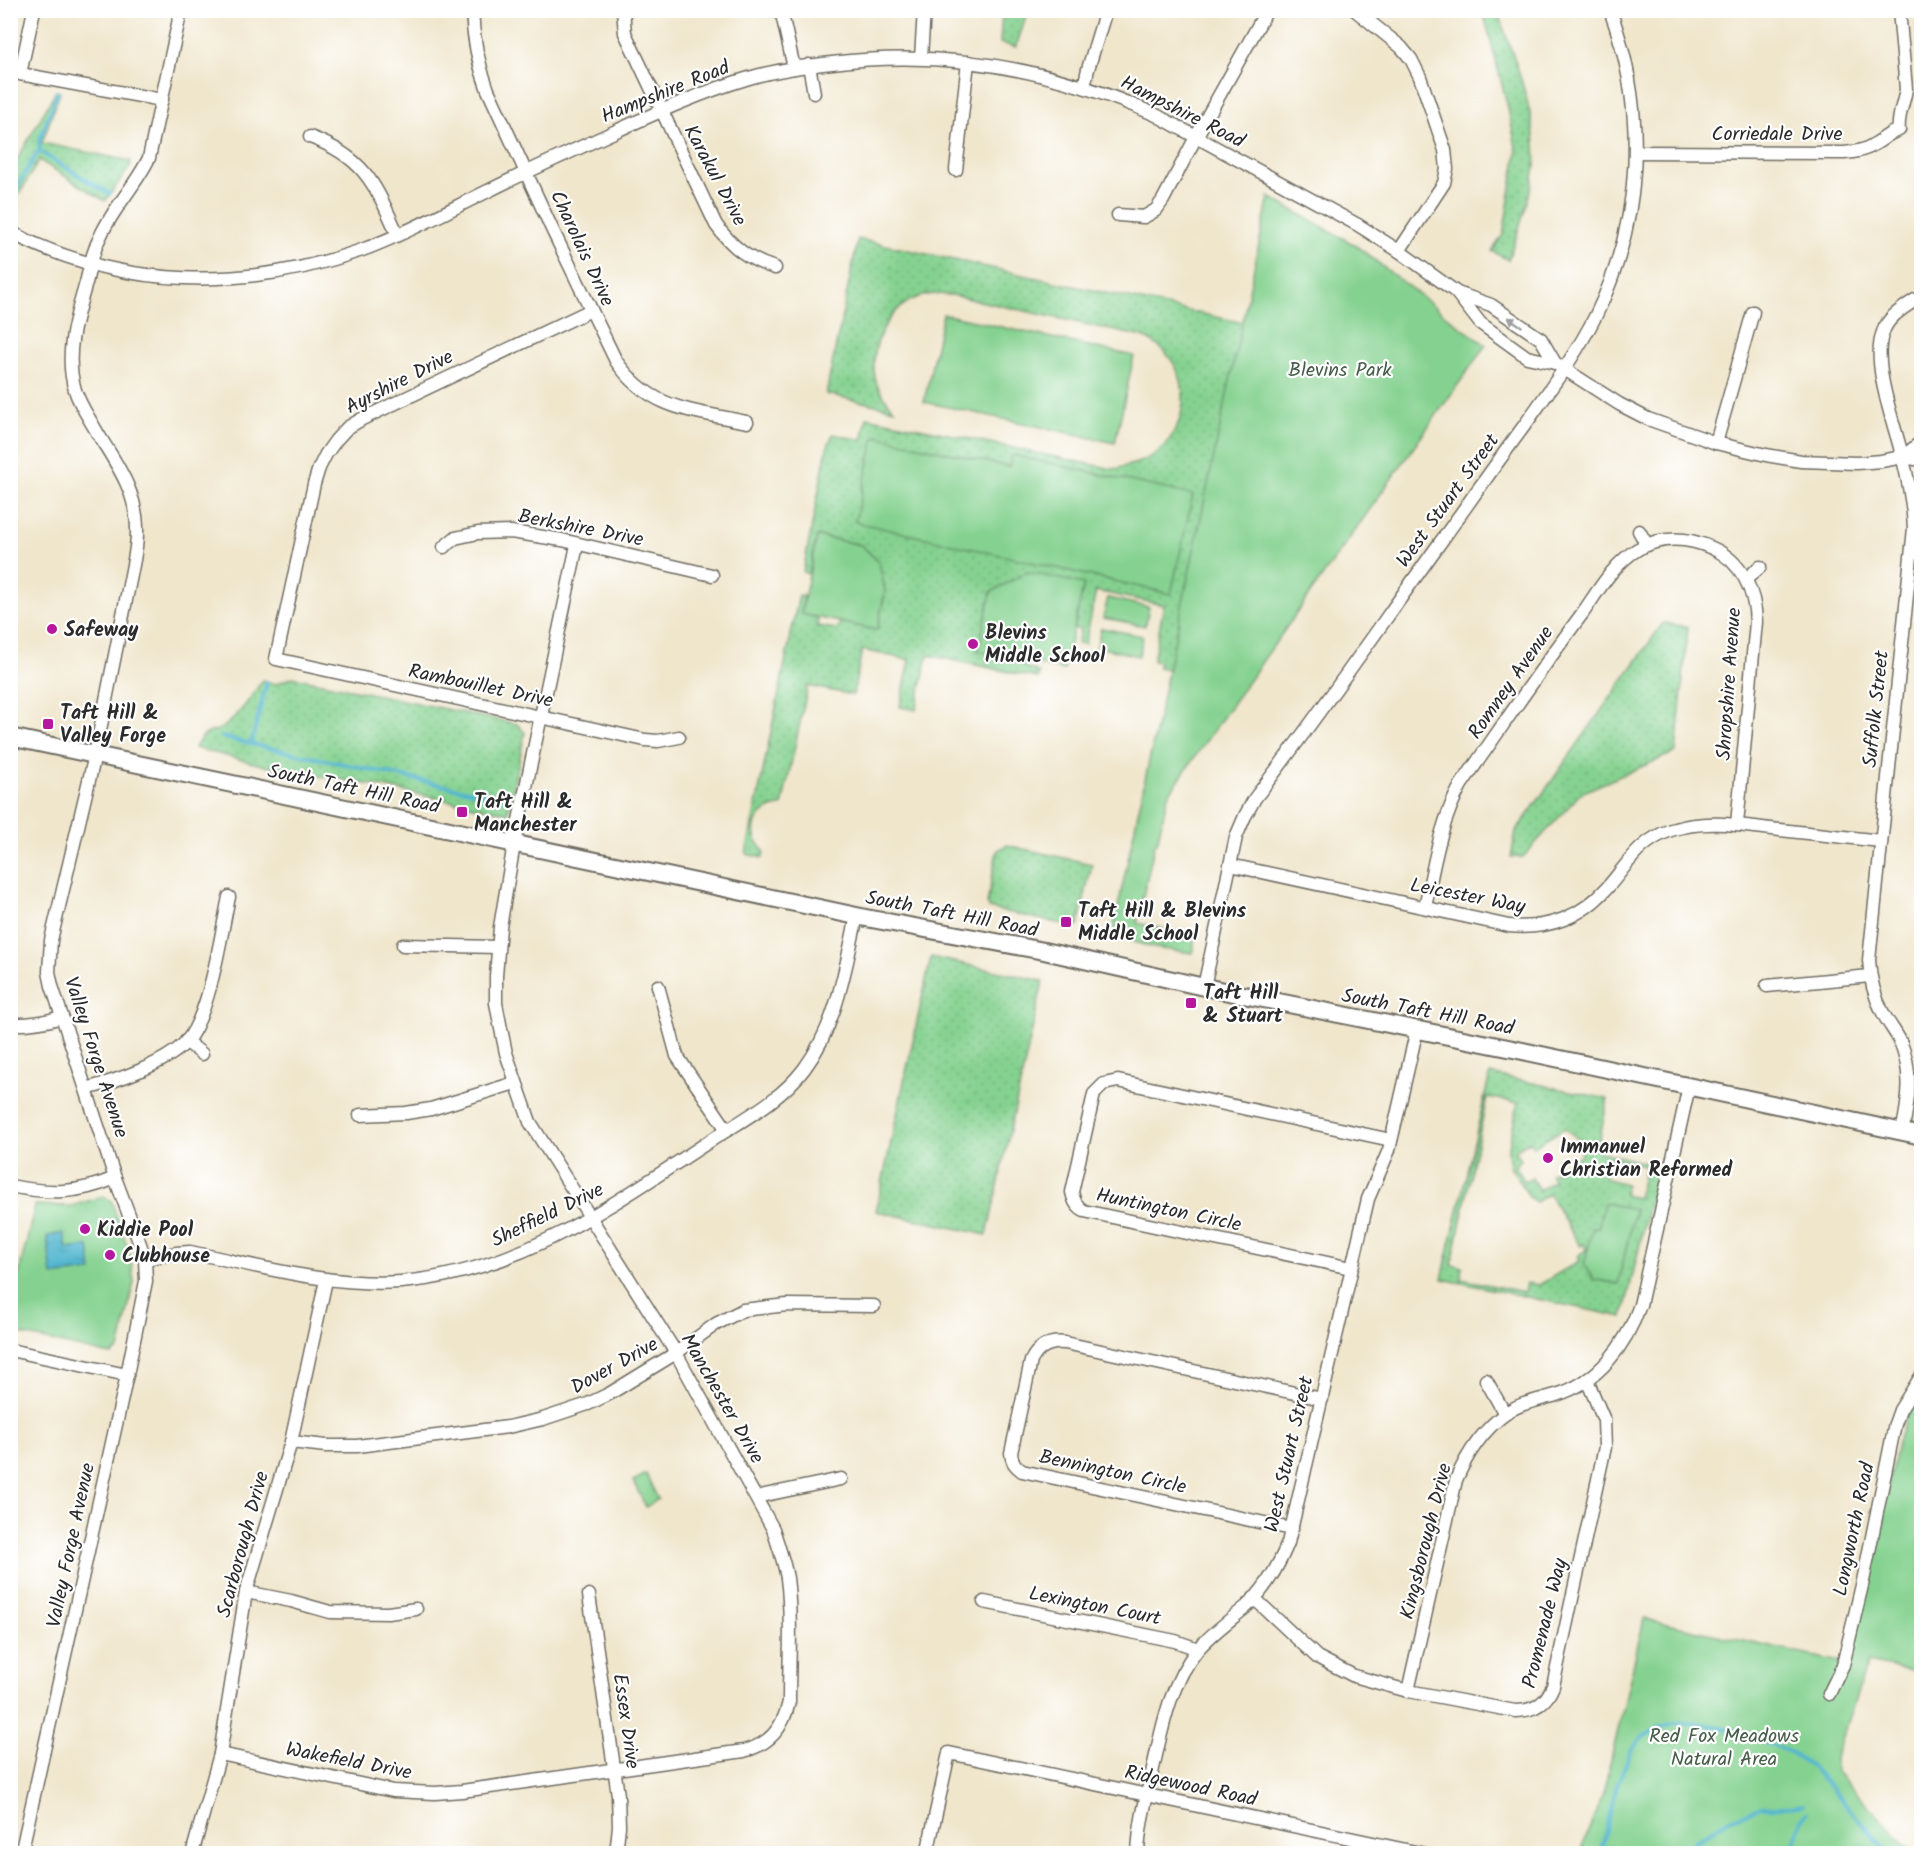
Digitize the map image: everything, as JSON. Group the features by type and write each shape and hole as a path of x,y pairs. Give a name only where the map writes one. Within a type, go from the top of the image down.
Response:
{"main road":[{"name":"South Taft Hill Road","path":"10,737 857,916 1044,951 1204,987 1417,1029 1922,1136"}],"street":[{"path":"33,10 20,74 162,100"},
{"name":"Valley Forge Avenue","path":"21,1854 146,1281 145,1259 115,1178 49,972 51,940 96,755 137,534 135,510 128,484 119,465 81,406 71,373 70,357 72,337 90,265 101,235 149,158 180,10"},
{"name":"Charolais Drive","path":"472,10 481,70 526,172 621,368 633,382 651,396 673,406 747,422"},
{"name":"Karakul Drive","path":"623,10 625,33 716,225 725,238 746,256 775,268"},
{"path":"781,10 794,68"},
{"path":"921,58 924,10"},
{"path":"1084,87 1106,10"},
{"path":"1118,215 1144,217 1156,210 1267,10"},
{"path":"1355,10 1401,47 1411,59 1420,77 1444,150 1447,169 1444,183 1399,251"},
{"name":"West Stuart Street","path":"1204,987 1236,837 1255,798 1596,315 1620,251 1632,199 1636,152 1632,93 1626,61 1610,10"},
{"name":"Corriedale Drive","path":"1636,152 1844,153 1861,151 1873,145 1890,132 1899,130 1897,121 1906,89 1899,10"},
{"name":"Hampshire Road","path":"10,232 90,265 140,274 216,279 291,270 324,262 398,235 526,172 691,97 751,77 809,65 880,58 921,58 968,62 1013,68 1084,87 1148,111 1358,225 1456,292 1491,305 1541,339 1560,366"},
{"path":"956,170 968,62"},
{"path":"809,65 814,93"},
{"path":"310,137 330,145 357,163 378,192 398,235"},
{"name":"Hampshire Road","path":"1456,292 1480,323 1527,357 1560,366 1619,404 1648,419 1716,443 1766,455 1828,463 1881,461 1903,457 1922,460"},
{"name":"Suffolk Street","path":"1902,1132 1908,1107 1907,1066 1900,1041 1875,996 1869,960 1914,528 1913,505 1903,457 1881,370 1880,343 1885,326 1892,316 1915,300"},
{"name":"Ayrshire Drive","path":"276,659 314,484 326,454 336,440 347,428 362,419 591,310"},
{"path":"1716,443 1753,312"},
{"path":"1903,457 1922,441"},
{"path":"1639,531 1647,545"},
{"name":"Berkshire Drive","path":"444,547 455,538 478,533 531,535 712,575"},
{"name":"Romney Avenue","path":"1425,907 1444,820 1450,804 1568,633 1626,557 1647,545 1671,539 1694,541"},
{"name":"Shropshire Avenue","path":"1694,541 1717,550 1728,558 1746,579 1754,600 1756,622 1737,824"},
{"name":"Manchester Drive","path":"577,545 514,844 500,927 496,1003 506,1053 530,1122 676,1353 773,1529 786,1575 789,1597 789,1702 781,1726 774,1735 752,1749 614,1769"},
{"path":"1746,579 1760,567"},
{"name":"Rambouillet Drive","path":"276,659 645,740 658,741 679,737"},
{"name":"Leicester Way","path":"1230,865 1509,926 1525,927 1548,924 1578,912 1608,887 1632,855 1653,839 1687,826 1737,824 1881,841"},
{"path":"87,1089 120,1079 159,1061 186,1041 200,1019 210,984 228,897"},
{"name":"Sheffield Drive","path":"145,1259 190,1252 327,1280 365,1283 400,1282 456,1273 490,1264 523,1251 590,1218 747,1118 786,1089 803,1071 830,1025 857,916"},
{"path":"403,945 498,947"},
{"path":"1767,986 1870,976"},
{"path":"658,986 677,1056 727,1130"},
{"path":"10,1024 45,1022 62,1017"},
{"name":"West Stuart Street","path":"1138,1854 1141,1822 1161,1731 1179,1679 1198,1649 1254,1598 1277,1566 1292,1529 1368,1199 1392,1140 1417,1029"},
{"path":"186,1041 202,1054"},
{"name":"Huntington Circle","path":"1351,1268 1084,1211 1077,1207 1072,1192 1094,1094 1104,1084 1118,1081 1392,1140"},
{"path":"360,1115 406,1113 431,1109 515,1083"},
{"name":"Kingsborough Drive","path":"1408,1691 1456,1480 1472,1449 1484,1433 1505,1414 1587,1380 1616,1353 1634,1323 1689,1086"},
{"path":"10,1186 47,1192 69,1192 93,1187 115,1178"},
{"name":"Scarborough Drive","path":"192,1854 220,1754 246,1592 291,1442 327,1280"},
{"name":"Dover Drive","path":"291,1442 326,1446 357,1446 508,1427 543,1419 588,1404 609,1394 676,1353 716,1324 743,1310 787,1305 874,1306"},
{"name":"Bennington Circle","path":"1292,1529 1022,1471 1011,1461 1011,1453 1031,1361 1042,1347 1050,1343 1065,1343 1322,1399"},
{"path":"10,1350 127,1375"},
{"name":"Longworth Road","path":"1829,1694 1843,1665 1863,1581 1895,1424 1900,1410 1922,1375"},
{"path":"1486,1380 1505,1414"},
{"name":"Promenade Way","path":"1254,1598 1317,1657 1354,1676 1376,1684 1408,1691 1515,1711 1527,1711 1537,1707 1550,1694 1605,1447 1604,1420 1587,1380"},
{"path":"756,1497 841,1479"},
{"path":"246,1592 330,1612 388,1613 416,1609"},
{"name":"Essex Drive","path":"589,1595 618,1795 619,1826 616,1854"},
{"name":"Lexington Court","path":"984,1602 1175,1641 1198,1649"},
{"name":"Ridgewood Road","path":"927,1854 949,1753 1425,1854"},
{"name":"Wakefield Drive","path":"220,1754 367,1787 415,1793 462,1791 614,1769"}],"green space":[{"path":"1002,10 1028,11 1016,47 1000,43"},
{"path":"1483,11 1497,11 1524,88 1533,130 1535,167 1524,214 1508,260 1492,251 1503,235 1517,152"},
{"path":"56,91 60,92 42,143 131,161 130,167 105,201 39,160 11,209 11,170"},
{"name":"Blevins Park","path":"1269,197 1355,245 1486,345 1168,795 1137,923 1196,936 1192,953 1154,948 1112,935"},
{"path":"858,239 1249,324 1177,671 1158,667 1159,662 1153,661 1164,605 1096,591 1085,644 1077,643 1080,630 1074,628 1083,585 978,651 1025,661 1024,667 1039,673 1038,678 928,655 916,710 900,707 910,660 862,650 853,695 808,686 782,806 766,811 756,822 755,837 764,851 763,858 746,854 799,595 804,596 801,614 818,618 817,626 838,629 840,622 877,630 885,592 879,562 861,545 817,536 809,574 803,572 827,448 833,434 862,440 867,417 1113,469 1141,461 1156,453 1176,429 1181,415 1183,400 1178,371 1170,358 1147,339 952,295 933,294 918,297 894,313 885,325 875,353 874,367 877,386 894,409 826,394"},
{"path":"943,314 1134,356 1115,443 924,402"},
{"path":"875,436 1009,467 1012,455 1193,495 1171,594 855,522"},
{"path":"817,536 861,545 879,562 885,591 877,630 801,614"},
{"path":"1027,572 1084,584 1064,670 978,651 991,592"},
{"path":"1108,598 1149,607 1145,626 1103,618"},
{"path":"1663,623 1688,627 1676,752 1581,793 1523,857 1511,857 1516,831"},
{"path":"1101,628 1143,636 1139,656 1097,647"},
{"path":"293,677 517,724 525,733 508,813 374,785 281,770 195,748 203,736 222,728 232,719 263,680 275,684"},
{"path":"1006,845 1092,864 1078,926 988,908 997,851"},
{"path":"931,957 1043,981 987,1235 876,1211"},
{"path":"1490,1074 1608,1099 1597,1151 1658,1166 1623,1317 1442,1279","holes":["1487,1097 1518,1103 1508,1151 1510,1166 1530,1198 1536,1202 1549,1194 1580,1246 1584,1244 1587,1249 1577,1256 1579,1261 1539,1285 1526,1283 1524,1292 1461,1279 1463,1267 1452,1264","1564,1128 1577,1138 1581,1155 1550,1175 1554,1181 1539,1190 1532,1178 1525,1182 1515,1165 1521,1160 1515,1150 1530,1141 1534,1147","1609,1158 1645,1166 1638,1198 1624,1195 1626,1184 1604,1178"]},
{"path":"102,1197 111,1200 130,1254 134,1282 119,1350 111,1355 11,1332 11,1307 35,1205 71,1206"},
{"path":"1604,1203 1635,1209 1618,1284 1593,1279 1584,1265 1593,1227 1598,1228"},
{"name":"Red Fox Meadows Natural Area","path":"1921,1385 1921,1673 1868,1662 1834,1761 1836,1771 1913,1853 1579,1854 1603,1794 1644,1619 1835,1661 1850,1662 1896,1449 1907,1412"},
{"path":"646,1474 658,1499 646,1507 633,1481"}],"water":[{"path":"64,1233 67,1249 89,1246 92,1271 52,1276 47,1236"}],"waterway":[{"path":"58,92 39,141 40,152 110,194"},
{"path":"10,199 37,153 40,152"},
{"path":"222,737 251,744 267,682"},
{"path":"251,744 511,800"},
{"path":"1600,1854 1617,1785 1631,1751 1642,1738 1659,1727 1683,1723 1707,1724 1741,1732 1790,1752 1811,1766 1889,1854"},
{"path":"1688,1854 1695,1842 1727,1820 1761,1807 1803,1805"},
{"path":"1792,1854 1801,1822 1807,1812"}],"place":[{"name":"Safeway","path":"52,629"},
{"name":"Blevins Middle School","path":"973,644"},
{"name":"Taft Hill & Valley Forge","path":"48,724"},
{"name":"Taft Hill & Manchester","path":"462,812"},
{"name":"Taft Hill & Blevins Middle School","path":"1066,922"},
{"name":"Taft Hill & Stuart","path":"1191,1003"},
{"name":"Immanuel Christian Reformed","path":"1548,1158"},
{"name":"Kiddie Pool","path":"85,1229"},
{"name":"Clubhouse","path":"110,1255"}]}
